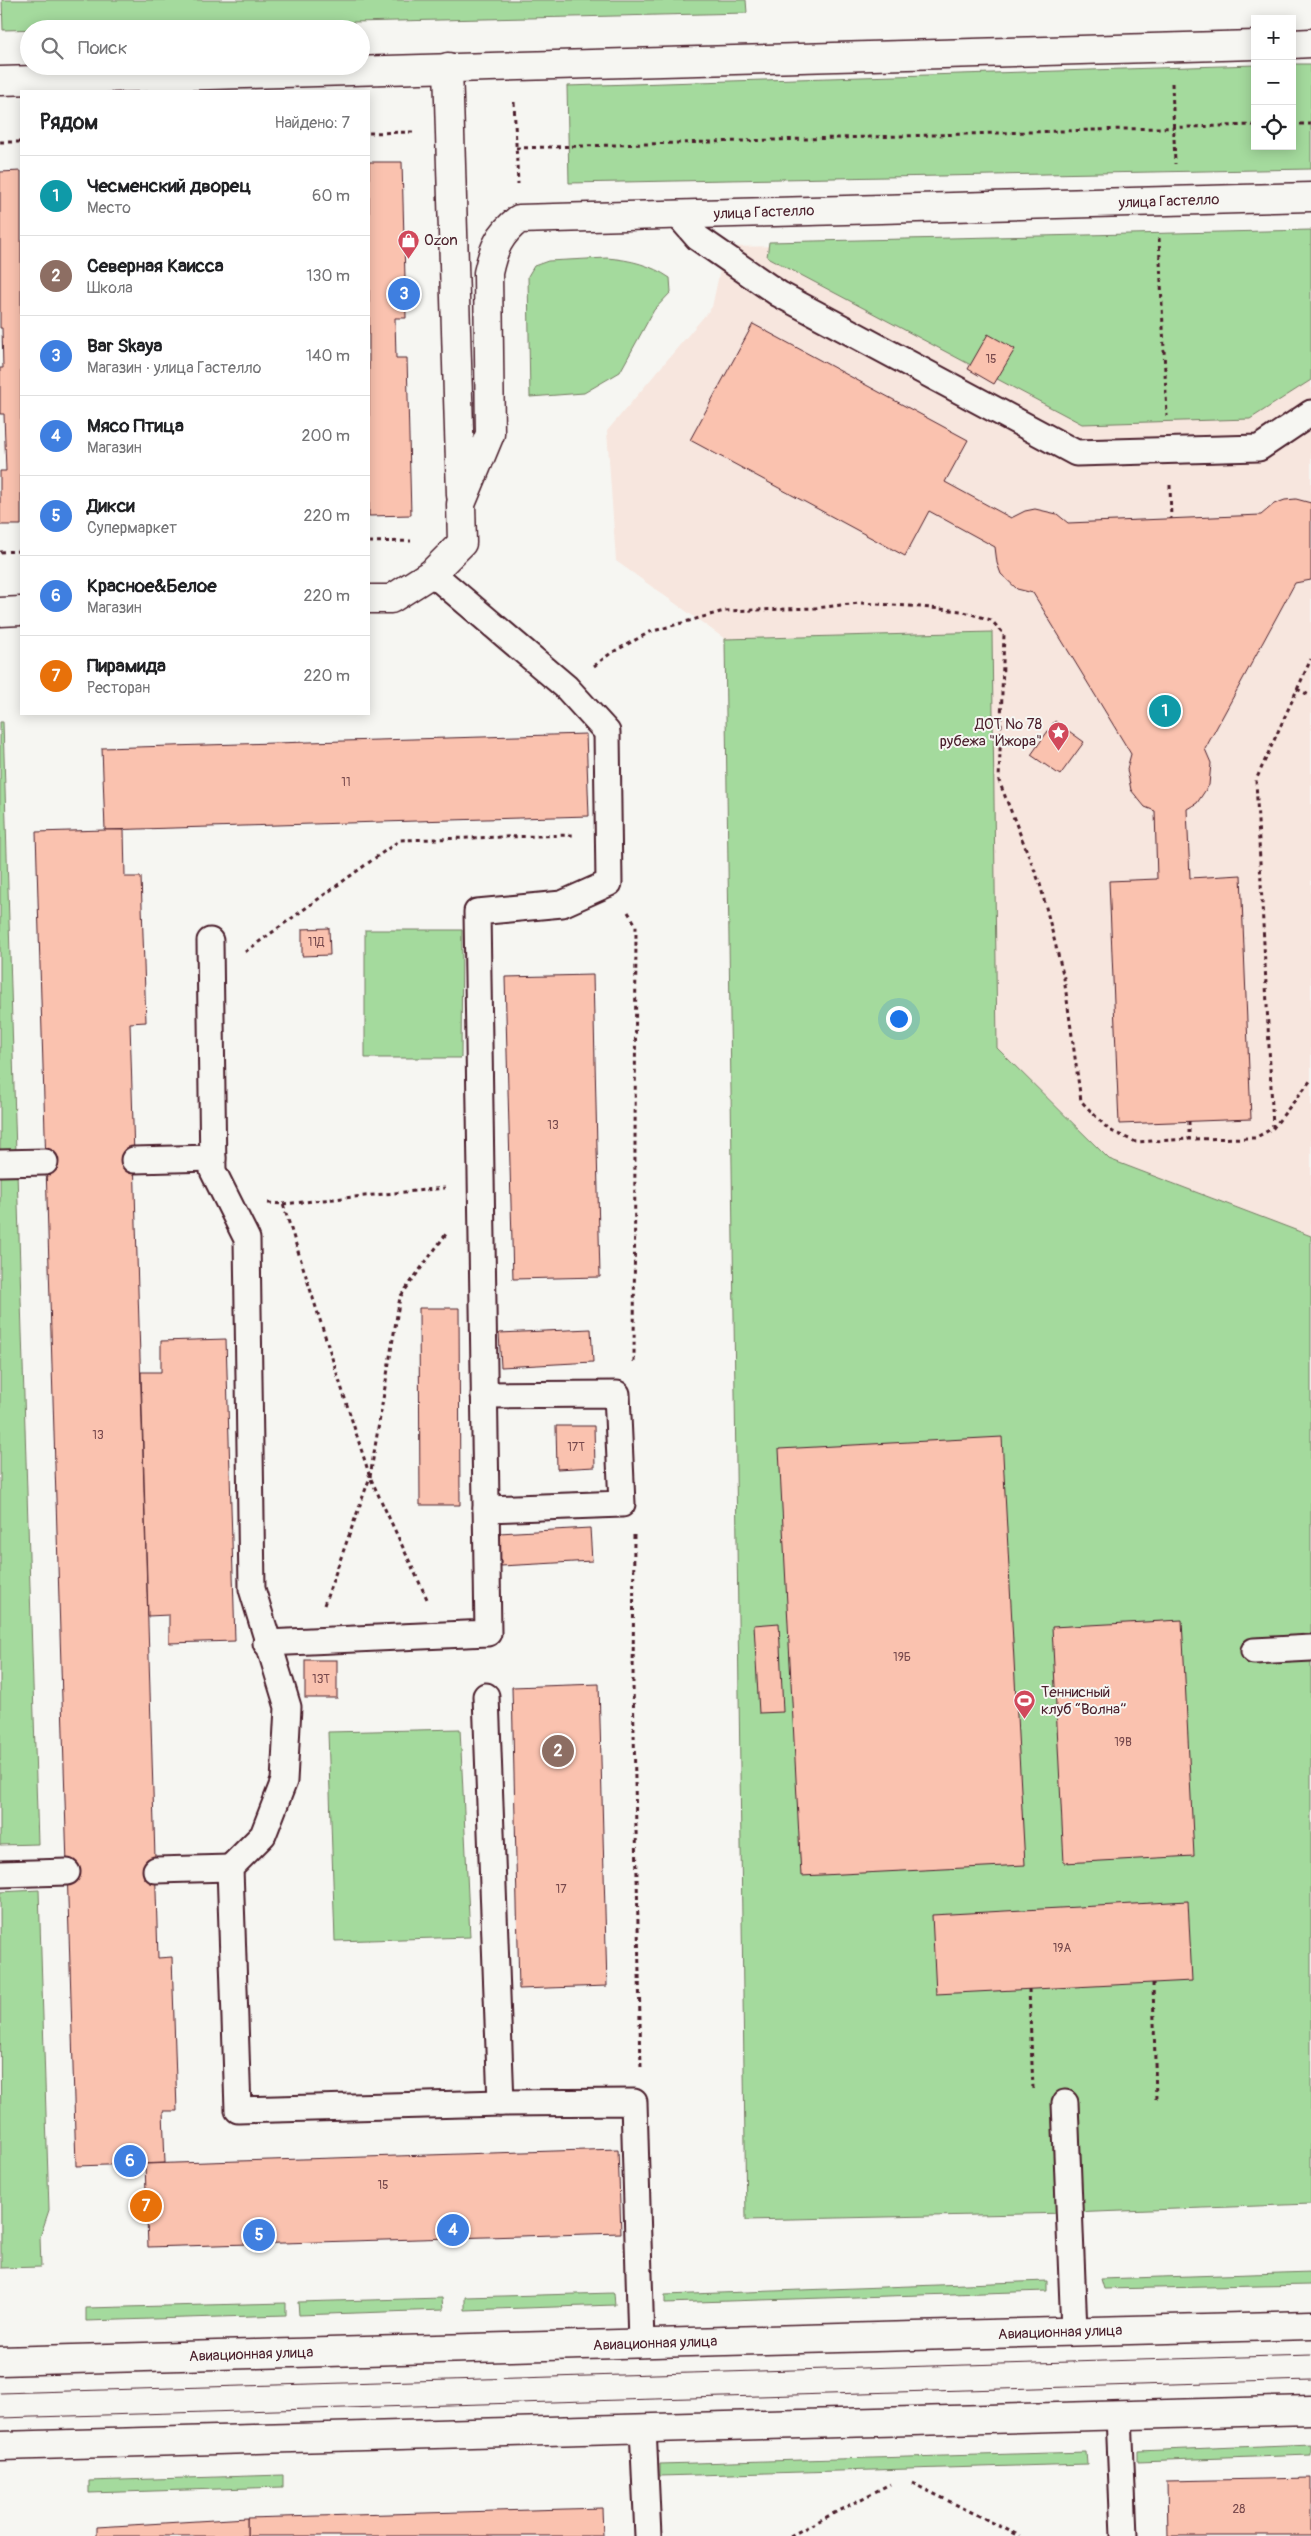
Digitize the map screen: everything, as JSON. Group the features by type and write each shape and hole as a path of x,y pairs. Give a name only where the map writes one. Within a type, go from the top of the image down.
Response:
{"street":[{"path":"1296,44 1311,43"},
{"path":"370,69 1251,45"},
{"path":"370,599 391,599 432,573 462,543 448,67"},
{"path":"0,81 192,75"},
{"name":"улица Гастелло","path":"519,219 1311,197"},
{"path":"461,504 490,434 488,273 493,249 505,230 519,219"},
{"path":"0,612 20,611"},
{"name":"Авиационная улица","path":"0,2362 1311,2325"},
{"path":"0,2446 1311,2410"}],"lane":[{"path":"677,214 698,238 778,294 1076,453 1168,452 1258,448 1311,413"},
{"path":"266,1643 488,1633 477,912 562,904 609,882 607,732 566,687 432,573"},
{"path":"156,1870 230,1868 263,1835 284,1781 288,1708 266,1643 252,1590 247,1240 213,1171 210,941"},
{"path":"134,1160 213,1158"},
{"path":"0,1163 45,1162"},
{"path":"484,1396 617,1394 622,1504 486,1509"},
{"path":"1254,1651 1311,1648"},
{"path":"486,1696 501,2103"},
{"path":"230,1868 238,2110 501,2103 634,2102 641,2344"},
{"path":"0,1874 67,1872"},
{"path":"1065,2103 1074,2332"},
{"path":"1118,2415 1124,2536"},
{"path":"643,2428 648,2536"}],"path":[{"path":"1170,48 1177,201 1159,232 1171,519"},
{"path":"512,65 519,219"},
{"path":"1296,124 1311,124"},
{"path":"516,148 1251,125"},
{"path":"0,142 20,142"},
{"path":"0,552 20,551"},
{"path":"566,687 611,653 650,632 724,611 816,608 860,603 960,611 991,620 1004,634 999,781 1040,884 1064,978 1081,1101 1109,1130 1136,1142 1255,1138 1273,1128 1311,1080"},
{"path":"1273,1128 1256,780 1311,659"},
{"path":"1297,689 1311,696"},
{"path":"210,977 400,840 608,833"},
{"path":"609,882 636,925 634,1374"},
{"path":"1189,1121 1189,1139"},
{"path":"229,1202 283,1204 481,1185"},
{"path":"283,1204 370,1477 444,1636"},
{"path":"310,1642 370,1477 400,1297 446,1233"},
{"path":"634,1534 633,1684 642,2065 634,2102"},
{"path":"1153,1983 1156,2100"},
{"path":"1030,1989 1033,2095"},
{"path":"912,2483 1020,2536"},
{"path":"790,2536 890,2484"}],"shaded area":[{"path":"1311,236 1311,1236 1109,1159 997,1048 992,632 725,639 616,561 607,431 712,307 725,247"}],"green space":[{"path":"2,0 746,0 747,13 370,22 370,20 20,20 20,30 3,30"},
{"path":"1296,64 1311,64 1311,169 569,183 567,86 1251,65 1251,150 1296,150"},
{"path":"1311,230 1311,380 1250,419 1082,424 767,257 769,242"},
{"path":"607,258 640,264 663,273 670,278 671,292 654,310 620,372 584,393 530,397 528,276 534,266 548,261"},
{"name":"Теннисный клуб “Волна”","path":"992,632 997,1048 1109,1159 1311,1236 1311,2204 1069,2213 746,2220 725,639"},
{"path":"0,722 3,722 16,1153 0,1154"},
{"path":"365,930 462,930 461,1058 365,1058"},
{"path":"17,1172 38,1844 0,1845 0,1173"},
{"path":"460,1729 470,1937 335,1941 328,1732"},
{"path":"39,1890 49,2210 40,2237 41,2267 1,2268 0,1892"},
{"path":"1311,2272 1311,2285 1104,2289 1101,2279"},
{"path":"1047,2281 1047,2291 665,2303 665,2295"},
{"path":"614,2293 615,2305 465,2310 465,2297"},
{"path":"442,2298 443,2310 299,2315 298,2302"},
{"path":"286,2303 286,2315 86,2321 86,2308"},
{"path":"1311,2444 1311,2455 1138,2461 1138,2451"},
{"path":"1086,2452 1087,2464 660,2476 660,2464"},
{"path":"283,2475 283,2487 89,2493 89,2481"}],"building":[{"path":"370,162 402,162 406,318 395,318 396,358 407,358 411,515 370,516"},
{"path":"20,171 20,525 0,525 0,471 6,471 4,414 0,414 0,368 3,368 2,328 0,328 0,172"},
{"path":"753,324 968,440 945,482 1011,518 1025,511 1035,509 1057,514 1068,523 1261,515 1274,504 1285,500 1296,499 1311,503 1311,580 1295,583 1205,749 1211,763 1209,785 1197,803 1187,809 1190,878 1241,875 1251,1119 1119,1124 1109,881 1157,879 1155,811 1145,807 1131,790 1127,769 1131,754 1033,593 1017,589 1001,574 997,563 995,547 929,511 905,556 690,440"},
{"path":"988,334 1015,349 994,384 968,369"},
{"path":"1055,721 1084,742 1060,775 1031,755"},
{"path":"586,734 589,816 105,830 102,748"},
{"path":"124,830 125,877 141,877 146,1022 130,1023 158,1958 172,1957 177,2111 163,2111 165,2163 76,2166 36,832"},
{"path":"329,928 330,955 302,956 302,929"},
{"path":"593,975 600,1277 513,1279 505,977"},
{"path":"419,1308 459,1308 460,1505 420,1505"},
{"path":"591,1329 593,1362 501,1367 499,1333"},
{"path":"226,1339 235,1641 169,1643 169,1615 148,1616 141,1372 161,1372 161,1341"},
{"path":"556,1426 594,1426 595,1467 557,1469"},
{"path":"1002,1437 1025,1865 801,1876 779,1449"},
{"path":"590,1528 592,1561 501,1566 499,1533"},
{"path":"1182,1620 1194,1856 1064,1863 1052,1627"},
{"path":"779,1623 783,1712 759,1713 754,1625"},
{"path":"305,1660 337,1660 337,1698 305,1698"},
{"path":"599,1684 607,1986 519,1989 512,1687"},
{"path":"1188,1901 1192,1981 936,1994 932,1915"},
{"path":"618,2149 621,2233 148,2247 145,2164"},
{"path":"1311,2478 1311,2536 1168,2536 1167,2481"},
{"path":"602,2508 603,2536 247,2536 247,2518"},
{"path":"247,2518 247,2536 97,2536 97,2527"}],"tram line":[{"path":"0,2393 1311,2355"},
{"path":"0,2418 1311,2380"}],"place":[{"name":"Ozon","path":"408,259"},
{"name":"Bar Skaya","path":"404,294"},
{"name":"Чесменский дворец","path":"1165,711"},
{"name":"ДОТ № 78 рубежа \"Ижора\"","path":"1058,752"},
{"name":"Теннисный клуб “Волна”","path":"1025,1720"},
{"name":"Северная Каисса","path":"558,1751"},
{"name":"Красное&Белое","path":"130,2161"},
{"name":"Пирамида","path":"146,2206"},
{"name":"Мясо Птица","path":"453,2230"},
{"name":"Дикси","path":"259,2235"}]}
